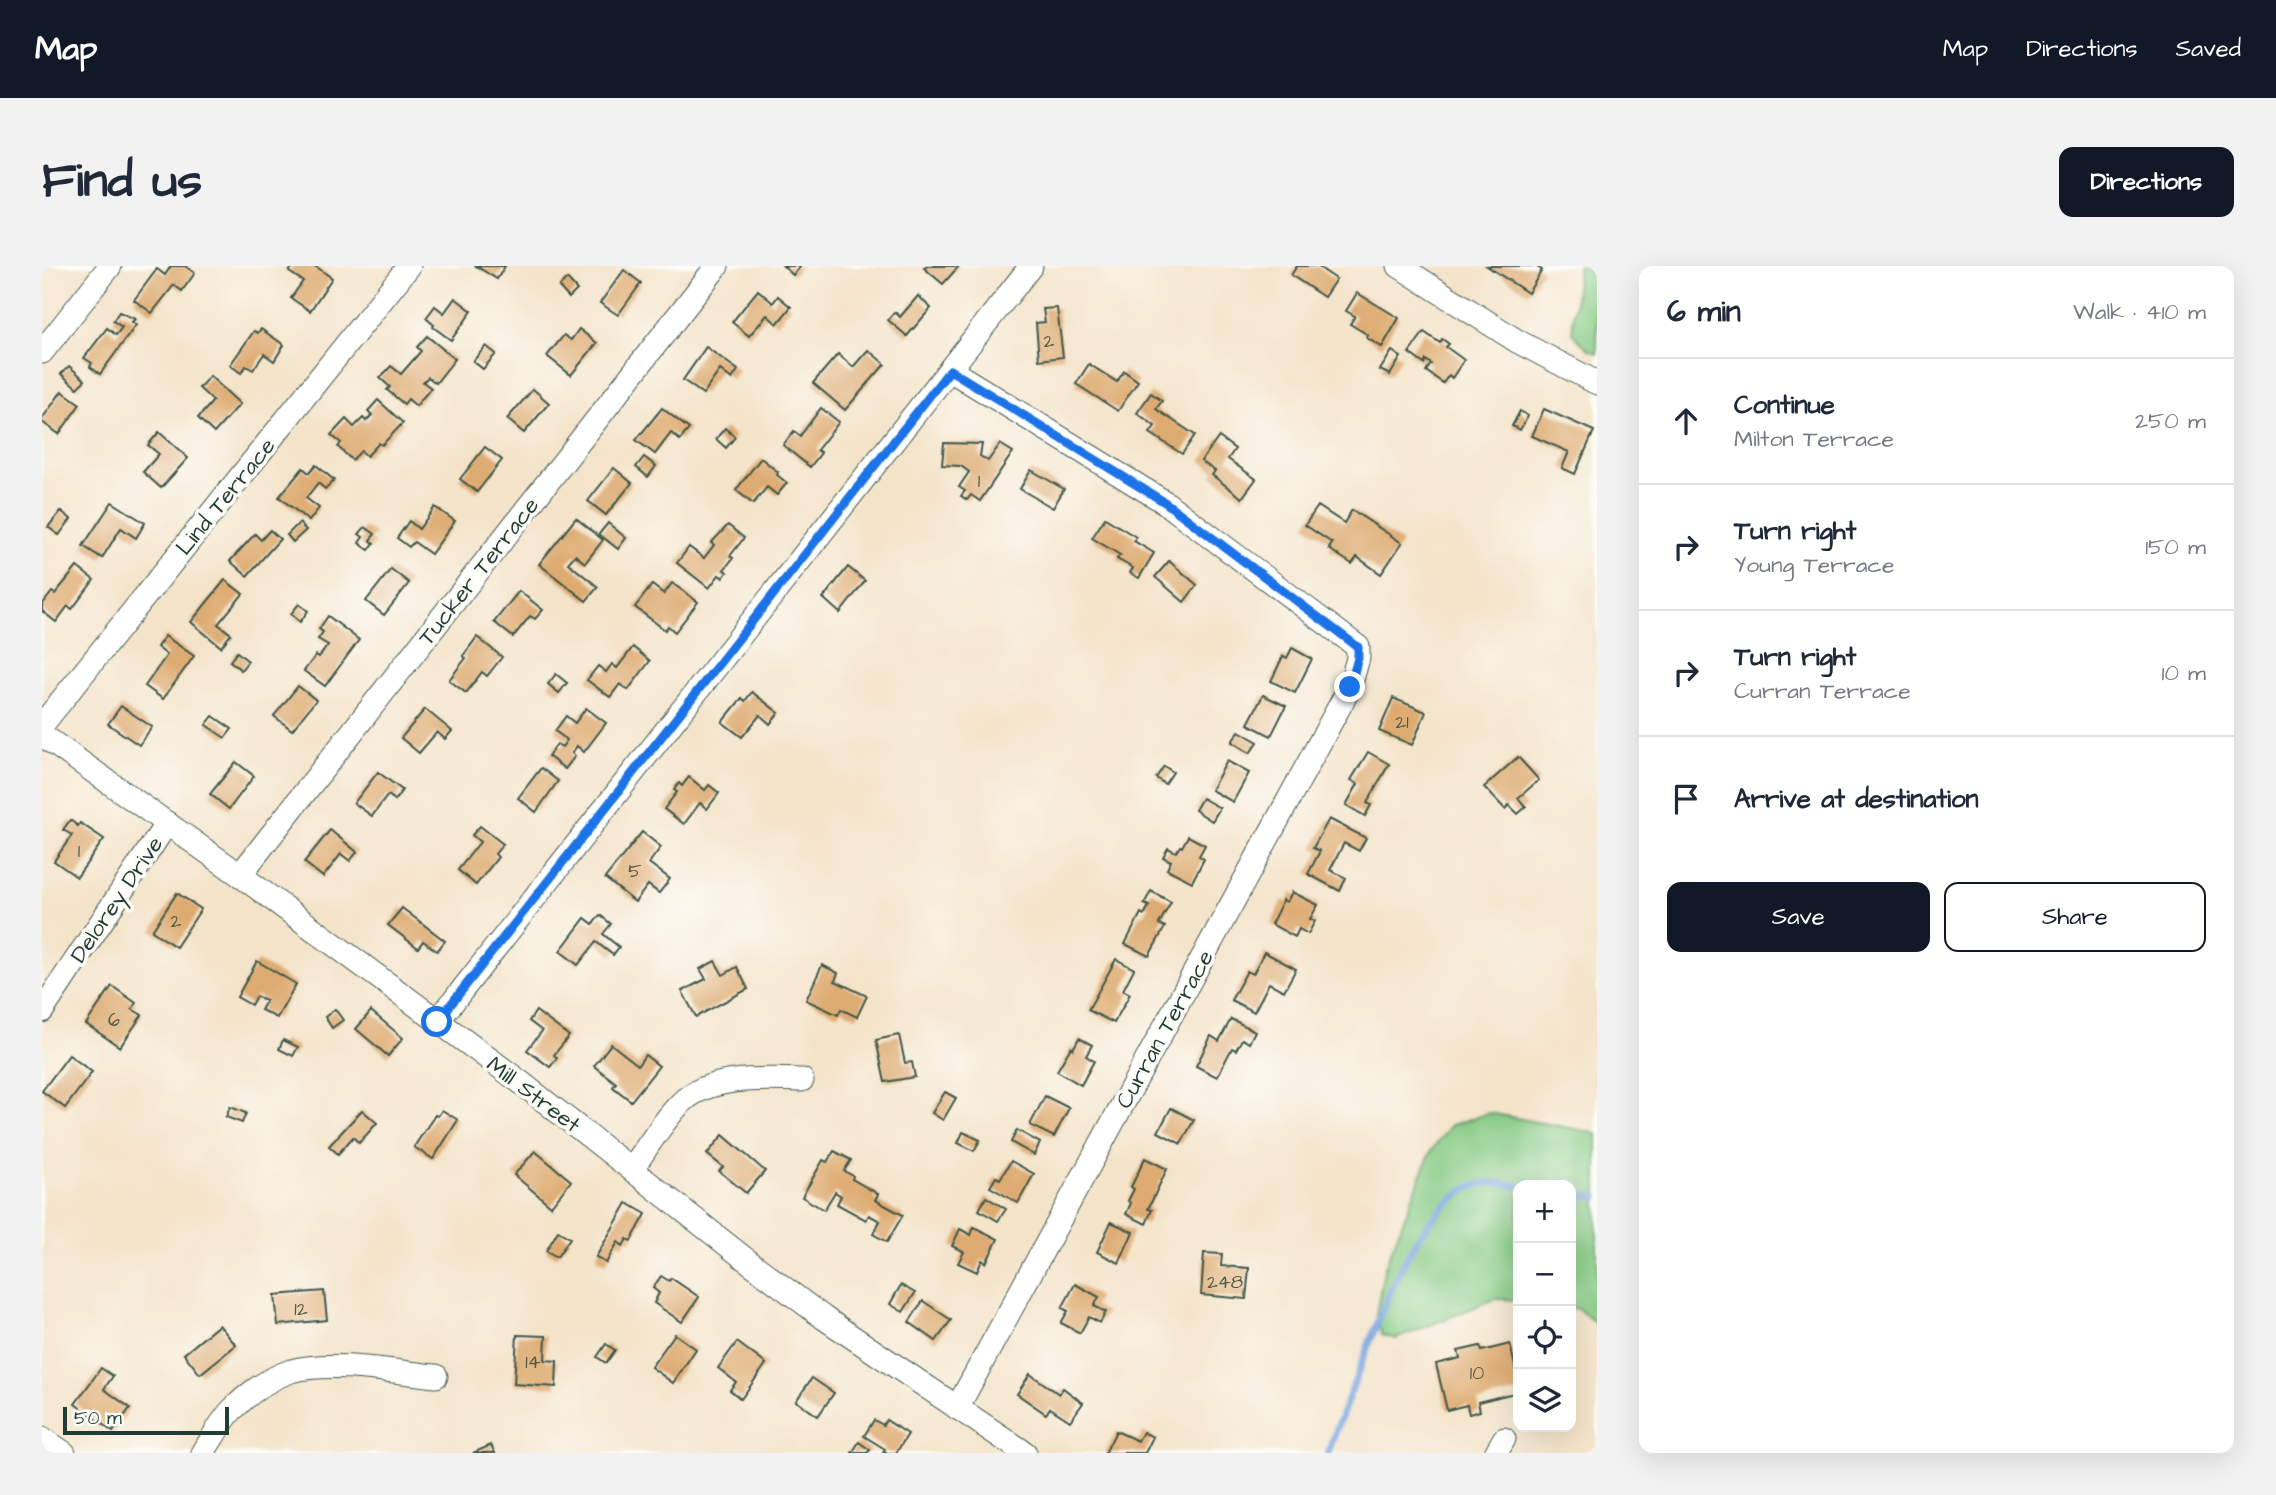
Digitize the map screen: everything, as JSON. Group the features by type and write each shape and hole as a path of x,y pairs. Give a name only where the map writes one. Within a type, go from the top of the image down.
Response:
{"street":[{"path":"42,352 110,266"},
{"name":"Lind Terrace","path":"42,725 408,266"},
{"name":"Tucker Terrace","path":"240,875 717,266"},
{"path":"437,1022 1031,266"},
{"path":"1399,266 1517,341 1597,383"},
{"name":"Curran Terrace","path":"950,370 1166,503 1358,647 1358,658 1350,687 957,1408"},
{"name":"Mill Street","path":"42,735 240,875 519,1081 824,1318 1025,1453"},
{"name":"Delorey Drive","path":"42,1011 167,823"},
{"path":"632,1169 681,1102 696,1092 726,1082 756,1078 802,1080"},
{"path":"203,1453 231,1410 260,1386 292,1371 322,1368 362,1369 436,1376"},
{"path":"42,1438 64,1453"}],"green space":[{"path":"1578,266 1597,266 1597,353 1588,349 1572,333"},
{"path":"1489,1113 1597,1133 1597,1324 1576,1309 1576,1180 1513,1180 1513,1300 1495,1299 1396,1339 1382,1335 1376,1315 1384,1269 1431,1151 1451,1125"}],"building":[{"path":"171,266 185,266 195,273 182,291 174,285 152,313 134,300 157,269 165,275"},
{"path":"293,266 315,266 332,278 310,311 291,298 303,281 289,272"},
{"path":"476,266 505,266 497,279"},
{"path":"783,266 801,266 793,275"},
{"path":"959,266 943,284 924,268"},
{"path":"1297,266 1317,266 1336,279 1324,297 1291,275"},
{"path":"1487,266 1535,266 1542,270 1528,293"},
{"path":"624,270 641,283 618,315 600,303"},
{"path":"567,279 577,290 569,298 559,287"},
{"path":"758,290 773,303 778,296 791,307 777,324 767,315 749,336 732,322"},
{"path":"1357,293 1399,318 1382,347 1350,324 1355,316 1346,311"},
{"path":"918,296 931,308 907,336 888,320 895,312 900,317"},
{"path":"455,298 472,311 451,340 433,327 426,318 435,306 444,313"},
{"path":"1057,308 1063,357 1039,360 1036,323 1045,322 1043,309"},
{"path":"119,312 135,319 132,322 136,325 100,374 90,367 92,363 84,358 107,328 116,335 122,327 113,321"},
{"path":"261,329 284,345 274,361 264,354 253,370 246,366 241,373 230,365 254,331 258,333"},
{"path":"579,329 597,343 571,375 547,356 564,335 571,340"},
{"path":"1424,332 1440,343 1442,339 1449,344 1446,347 1464,360 1452,378 1449,375 1443,383 1426,371 1431,364 1426,360 1424,364 1409,353"},
{"path":"427,336 455,359 436,383 428,377 423,382 431,388 416,406 408,399 404,404 387,390 390,387 380,378 391,366 401,374 421,351 417,347"},
{"path":"486,346 496,354 483,369 473,361"},
{"path":"706,347 738,370 732,379 720,370 703,394 683,380"},
{"path":"868,350 885,364 845,410 813,383 838,354 853,367"},
{"path":"1392,351 1401,357 1390,375 1380,370"},
{"path":"1089,364 1117,382 1124,371 1138,381 1118,411 1076,384"},
{"path":"69,366 85,380 77,388 61,374"},
{"path":"210,376 240,404 214,433 198,418 213,401 199,388"},
{"path":"533,389 549,403 524,433 507,419"},
{"path":"62,391 80,404 59,434 42,422 42,419"},
{"path":"1151,393 1162,401 1156,409 1195,435 1182,454 1150,433 1155,426 1137,413"},
{"path":"378,400 403,423 367,456 361,451 352,460 338,447 341,443 331,435 346,419 354,427 363,418 366,421 372,415 368,411"},
{"path":"662,408 689,429 680,440 671,433 655,454 636,440"},
{"path":"821,408 839,422 817,450 821,453 810,467 783,445 794,431 800,436"},
{"path":"1544,409 1594,431 1575,474 1562,468 1569,452 1532,436"},
{"path":"1520,411 1528,416 1520,430 1512,426"},
{"path":"725,428 735,437 726,448 716,439"},
{"path":"159,432 188,458 161,488 143,472 159,454 148,445"},
{"path":"1219,437 1235,449 1228,459 1256,479 1242,498 1212,475 1215,471 1201,461"},
{"path":"944,443 982,444 980,456 988,461 1000,444 1013,452 980,501 971,495 967,500 961,496 965,491 959,487 969,472 961,466 942,465"},
{"path":"485,447 502,460 477,492 460,479"},
{"path":"644,457 656,466 648,477 636,467"},
{"path":"761,458 787,483 777,495 767,487 753,504 736,490"},
{"path":"316,465 334,480 325,489 318,483 306,498 319,508 309,521 279,497 303,468 309,473"},
{"path":"614,468 632,483 606,515 588,501"},
{"path":"1031,470 1064,489 1053,508 1020,489"},
{"path":"112,502 145,523 136,538 121,528 102,558 83,546"},
{"path":"1318,506 1344,523 1352,510 1402,543 1381,574 1357,557 1352,564 1329,549 1332,543 1305,525"},
{"path":"435,507 455,521 431,554 414,542 409,547 397,538 409,521 419,529"},
{"path":"61,511 71,519 59,535 48,527"},
{"path":"576,518 603,540 585,563 575,555 568,563 598,587 586,601 539,564"},
{"path":"1105,518 1136,537 1134,541 1154,553 1139,578 1130,573 1133,568 1117,559 1120,555 1092,538"},
{"path":"299,523 306,530 293,542 287,535"},
{"path":"608,523 626,538 618,549 599,534"},
{"path":"728,525 744,538 730,556 733,558 724,570 727,572 723,578 719,575 709,588 677,563 689,547 704,558 714,545 711,543"},
{"path":"365,527 375,534 370,540 374,543 369,550 359,543 363,537 359,534"},
{"path":"270,530 280,539 247,576 230,561 255,534 261,540"},
{"path":"1169,561 1197,585 1184,602 1155,577"},
{"path":"77,567 94,580 72,609 68,606 56,622 42,611 42,605 52,592 55,594"},
{"path":"848,567 865,581 840,613 823,598"},
{"path":"391,569 409,583 384,615 366,601"},
{"path":"225,580 243,594 218,624 231,634 221,647 191,622"},
{"path":"672,583 698,602 675,632 668,626 665,630 635,607 652,585 664,594"},
{"path":"519,591 543,610 535,619 530,616 513,637 494,622"},
{"path":"299,604 308,611 300,622 291,614"},
{"path":"328,616 359,640 325,686 304,671 328,645 318,639 323,632 319,629"},
{"path":"165,636 194,656 163,699 145,686 167,655 157,647"},
{"path":"477,637 502,657 487,676 482,672 466,693 449,680 466,658 463,656"},
{"path":"633,647 650,661 628,690 620,684 610,697 587,680 598,666 606,672 612,664 617,668"},
{"path":"1292,648 1312,659 1295,693 1271,681 1283,656 1287,658"},
{"path":"237,652 248,661 241,670 230,661"},
{"path":"556,674 567,683 559,693 548,684"},
{"path":"298,686 316,700 292,730 274,716"},
{"path":"752,692 779,713 770,724 760,715 742,737 722,722 742,698 745,701"},
{"path":"1263,695 1286,706 1271,736 1248,724"},
{"path":"1393,698 1426,712 1412,745 1379,731"},
{"path":"121,706 152,727 139,745 108,724"},
{"path":"586,708 606,723 584,752 577,746 572,753 575,756 565,769 548,756 557,744 562,747 567,740 555,731 566,716 575,723"},
{"path":"425,709 452,731 445,739 437,732 419,753 401,738"},
{"path":"213,716 232,729 225,738 206,725"},
{"path":"1239,731 1258,742 1250,753 1232,742"},
{"path":"1368,752 1389,764 1367,803 1371,805 1365,816 1346,805 1358,784 1351,780"},
{"path":"1518,757 1539,780 1518,798 1526,807 1518,814 1509,805 1505,809 1484,787"},
{"path":"1227,761 1249,773 1233,802 1211,790"},
{"path":"236,762 254,776 229,809 210,794"},
{"path":"1164,766 1173,772 1165,784 1156,778"},
{"path":"541,768 558,781 536,812 518,798"},
{"path":"378,772 402,790 395,800 388,795 372,816 354,803"},
{"path":"689,777 705,790 709,785 719,793 707,809 700,803 684,824 664,809 677,792 674,790 679,783 682,786"},
{"path":"1202,798 1220,808 1212,821 1195,810"},
{"path":"1329,819 1366,838 1359,851 1344,843 1330,870 1346,878 1340,891 1308,874 1320,851 1313,848"},
{"path":"70,820 78,826 80,823 104,839 77,877 54,861 72,835 63,830"},
{"path":"480,826 503,844 495,854 498,857 476,885 458,870 480,842 472,835"},
{"path":"330,830 357,852 350,861 341,854 323,877 304,862"},
{"path":"642,832 661,847 649,863 670,879 659,893 648,885 635,902 605,878"},
{"path":"1188,836 1205,845 1199,856 1204,859 1192,882 1167,869 1171,861 1163,857 1168,848 1176,852 1182,847"},
{"path":"1151,891 1171,902 1159,924 1165,927 1149,956 1125,944 1141,913 1144,915 1149,906 1144,904"},
{"path":"1292,892 1318,905 1310,919 1315,921 1308,934 1299,929 1295,937 1271,924 1283,900 1287,902"},
{"path":"177,893 201,909 176,947 152,931"},
{"path":"402,908 445,941 437,951 423,941 418,948 388,925"},
{"path":"600,915 611,924 603,934 619,947 613,955 596,942 578,965 560,951 585,918 593,924"},
{"path":"1264,952 1296,969 1284,991 1269,983 1254,1012 1231,1000 1247,971 1253,974"},
{"path":"1116,959 1134,969 1123,990 1130,994 1114,1023 1088,1010"},
{"path":"257,961 296,984 277,1018 261,1010 266,1001 256,996 251,1005 237,997"},
{"path":"715,961 723,975 737,967 748,989 696,1017 682,991 706,979 700,969"},
{"path":"822,965 838,973 835,981 867,996 857,1017 841,1009 838,1015 806,1000"},
{"path":"112,986 136,1003 132,1009 142,1015 120,1047 86,1024"},
{"path":"335,1009 343,1020 332,1028 325,1017"},
{"path":"371,1011 403,1038 388,1056 356,1029"},
{"path":"536,1011 569,1036 554,1055 557,1058 550,1067 527,1050 542,1031 529,1021"},
{"path":"1231,1019 1255,1031 1249,1043 1242,1039 1236,1050 1232,1048 1217,1077 1196,1066 1211,1036 1219,1041"},
{"path":"899,1035 905,1063 912,1062 915,1077 885,1082 876,1040"},
{"path":"1079,1038 1092,1045 1086,1056 1094,1061 1081,1085 1057,1071"},
{"path":"283,1040 298,1047 293,1056 279,1049"},
{"path":"611,1044 638,1065 645,1055 659,1066 631,1101 613,1087 616,1083 594,1066"},
{"path":"69,1055 92,1072 65,1108 42,1091"},
{"path":"945,1092 956,1098 943,1120 932,1113"},
{"path":"1045,1096 1069,1108 1054,1137 1030,1125"},
{"path":"230,1107 246,1113 242,1123 226,1117"},
{"path":"1171,1108 1194,1120 1181,1144 1158,1132"},
{"path":"362,1110 377,1123 359,1143 353,1137 338,1154 329,1146"},
{"path":"442,1110 458,1120 433,1159 414,1147 435,1115 438,1116"},
{"path":"1017,1130 1040,1143 1034,1155 1011,1142"},
{"path":"963,1132 980,1140 974,1151 958,1143"},
{"path":"723,1135 765,1171 746,1193 719,1171 723,1167 707,1154"},
{"path":"535,1151 571,1181 551,1206 514,1175"},
{"path":"834,1151 851,1160 844,1171 853,1176 852,1179 878,1194 875,1200 903,1215 887,1242 873,1234 880,1221 869,1215 866,1220 837,1204 841,1196 835,1192 824,1210 802,1197 823,1160 827,1162"},
{"path":"1145,1158 1167,1169 1148,1209 1152,1210 1146,1224 1126,1214 1134,1189 1131,1187"},
{"path":"1011,1161 1034,1174 1018,1203 990,1187 996,1177 1000,1179"},
{"path":"986,1197 1006,1209 998,1221 979,1210"},
{"path":"627,1203 646,1214 631,1241 627,1239 623,1246 618,1242 606,1263 596,1257"},
{"path":"1111,1222 1133,1232 1119,1263 1097,1252"},
{"path":"974,1227 998,1239 986,1263 982,1260 977,1272 958,1263 964,1252 952,1246 960,1229 971,1235"},
{"path":"558,1231 570,1238 557,1257 546,1251"},
{"path":"1204,1253 1222,1254 1221,1266 1249,1268 1246,1299 1201,1295"},
{"path":"661,1276 669,1281 671,1278 699,1297 682,1322 654,1303 659,1293 653,1288"},
{"path":"1075,1284 1099,1297 1094,1306 1106,1312 1100,1323 1089,1317 1080,1333 1061,1323 1068,1311 1062,1308"},
{"path":"901,1285 915,1293 903,1312 890,1304"},
{"path":"324,1291 327,1320 278,1325 275,1295"},
{"path":"923,1301 951,1320 936,1341 909,1322"},
{"path":"219,1325 236,1345 200,1374 184,1354"},
{"path":"675,1334 696,1349 673,1383 651,1367"},
{"path":"517,1335 546,1336 545,1360 557,1361 556,1387 514,1384"},
{"path":"737,1342 766,1364 741,1399 730,1390 736,1382 718,1368"},
{"path":"606,1344 615,1350 606,1363 597,1357"},
{"path":"1510,1344 1513,1358 1513,1393 1478,1402 1480,1411 1469,1414 1467,1405 1447,1410 1436,1364 1460,1358 1458,1351 1480,1346 1482,1351"},
{"path":"101,1368 113,1376 104,1389 130,1408 113,1432 75,1404"},
{"path":"1030,1374 1059,1394 1063,1388 1083,1403 1070,1421 1050,1408 1046,1414 1017,1394"},
{"path":"812,1378 834,1393 818,1416 796,1401"},
{"path":"874,1420 883,1425 886,1420 908,1434 896,1453 883,1453 885,1449 864,1436"},
{"path":"1116,1431 1138,1441 1143,1432 1153,1437 1145,1453 1105,1453"},
{"path":"859,1442 870,1450 867,1453 852,1453"},
{"path":"491,1445 495,1453 473,1453"}],"waterway":[{"path":"1328,1453 1394,1284 1419,1237 1434,1217 1471,1187 1489,1183 1513,1185"},
{"path":"1576,1194 1597,1197"}],"route":[{"path":"437,1022 950,370 1166,503 1358,647 1358,658 1350,687"}]}
